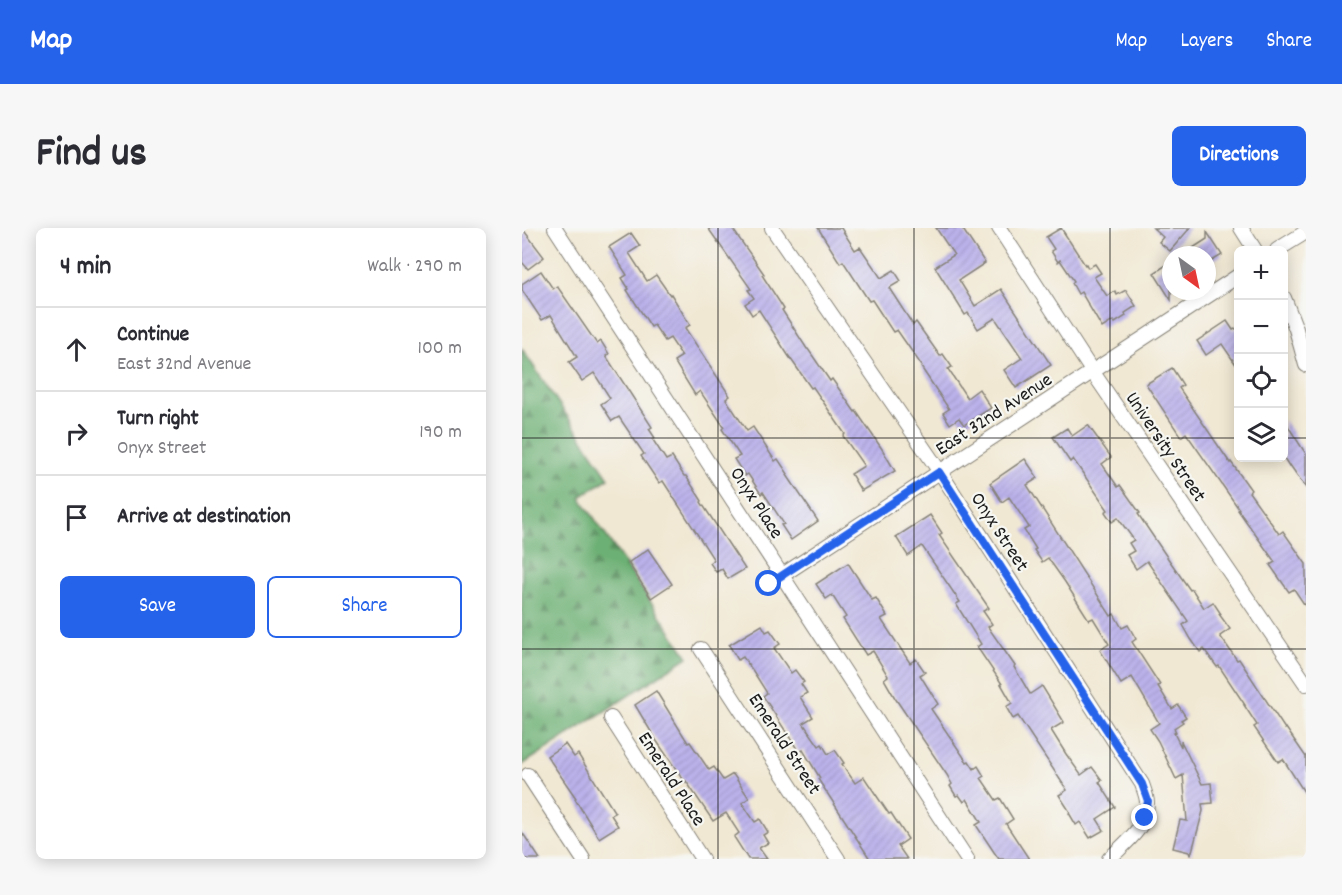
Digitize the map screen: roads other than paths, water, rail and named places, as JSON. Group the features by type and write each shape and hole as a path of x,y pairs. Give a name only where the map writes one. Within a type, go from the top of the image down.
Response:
{"street":[{"name":"Onyx Place","path":"555,228 968,859"},
{"name":"Onyx Street","path":"772,228 939,472 1142,784 1148,801 1145,818 1138,830 1109,859"},
{"name":"University Street","path":"999,228 1092,371 1306,684"},
{"path":"1241,228 1253,246"},
{"path":"1283,246 1306,232"},
{"name":"East 32nd Avenue","path":"769,584 1234,279"},
{"path":"1285,300 1306,365"},
{"name":"Emerald Street","path":"701,649 838,859"},
{"name":"Emerald Place","path":"611,718 702,859"},
{"path":"528,775 583,859"}]}
